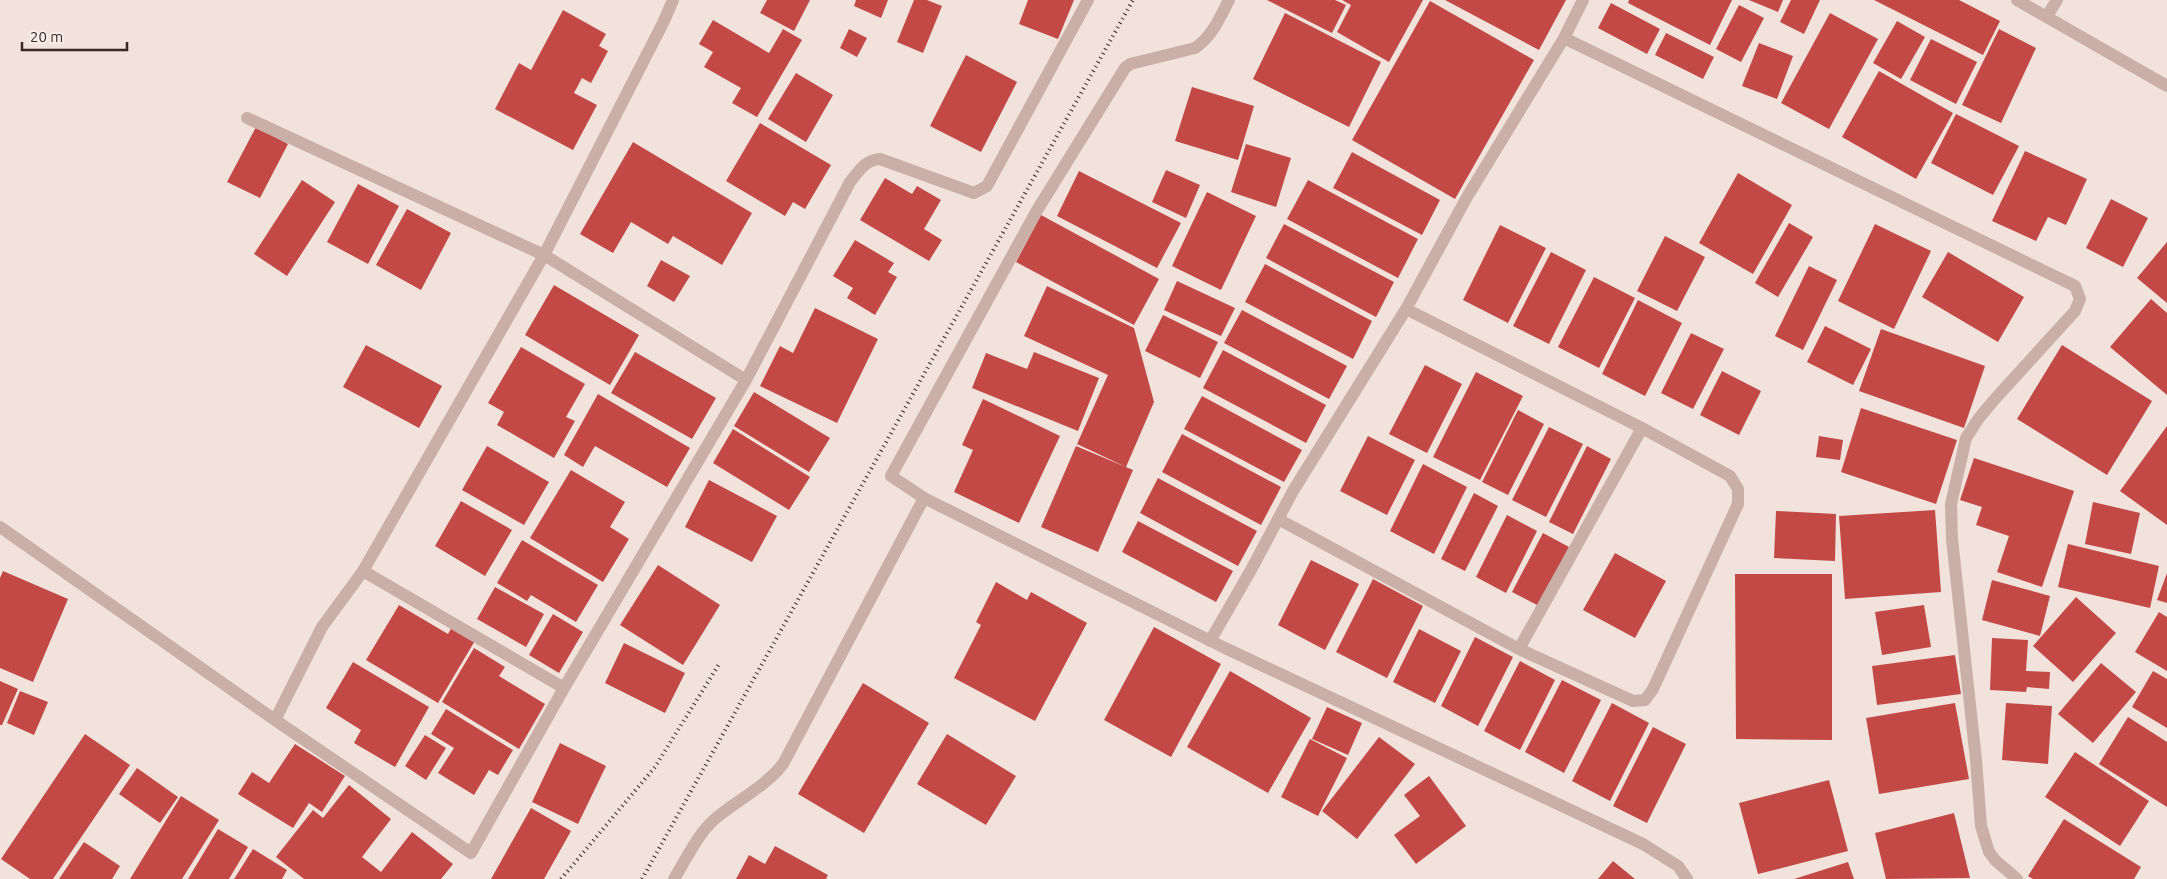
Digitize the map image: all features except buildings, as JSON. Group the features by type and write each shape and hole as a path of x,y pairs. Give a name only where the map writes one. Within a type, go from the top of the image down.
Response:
{"street":[{"path":"275,720 322,627 363,571 544,255 663,23 672,0"},
{"path":"0,527 275,720 472,853 564,688 746,380 850,182 863,166 872,160 880,159 974,193 987,186 1088,0"},
{"path":"1230,0 1209,37 1195,48 1130,64 1120,76 1036,212 891,476 924,498 1210,640 1643,844 1678,866 1687,879"},
{"path":"1210,640 1278,519 1406,309 1467,197 1564,38 1584,0"},
{"path":"2017,0 2167,86"},
{"path":"2047,16 2057,0"},
{"path":"1564,38 2075,286 2080,299 2075,311 1994,400 1966,438 1951,504 1952,539 1976,760 1980,826 1988,852 2017,879"},
{"path":"247,118 544,255 746,380"},
{"path":"1278,519 1519,649 1633,701 1645,700 1653,689 1738,504 1738,489 1730,476 1642,428 1406,309"},
{"path":"1519,649 1642,428"},
{"path":"674,879 695,844 716,818 772,778 783,764 924,498"},
{"path":"363,571 564,688"}],"railway":[{"path":"642,879 1133,0"},
{"path":"561,879 655,767 719,664"}]}
